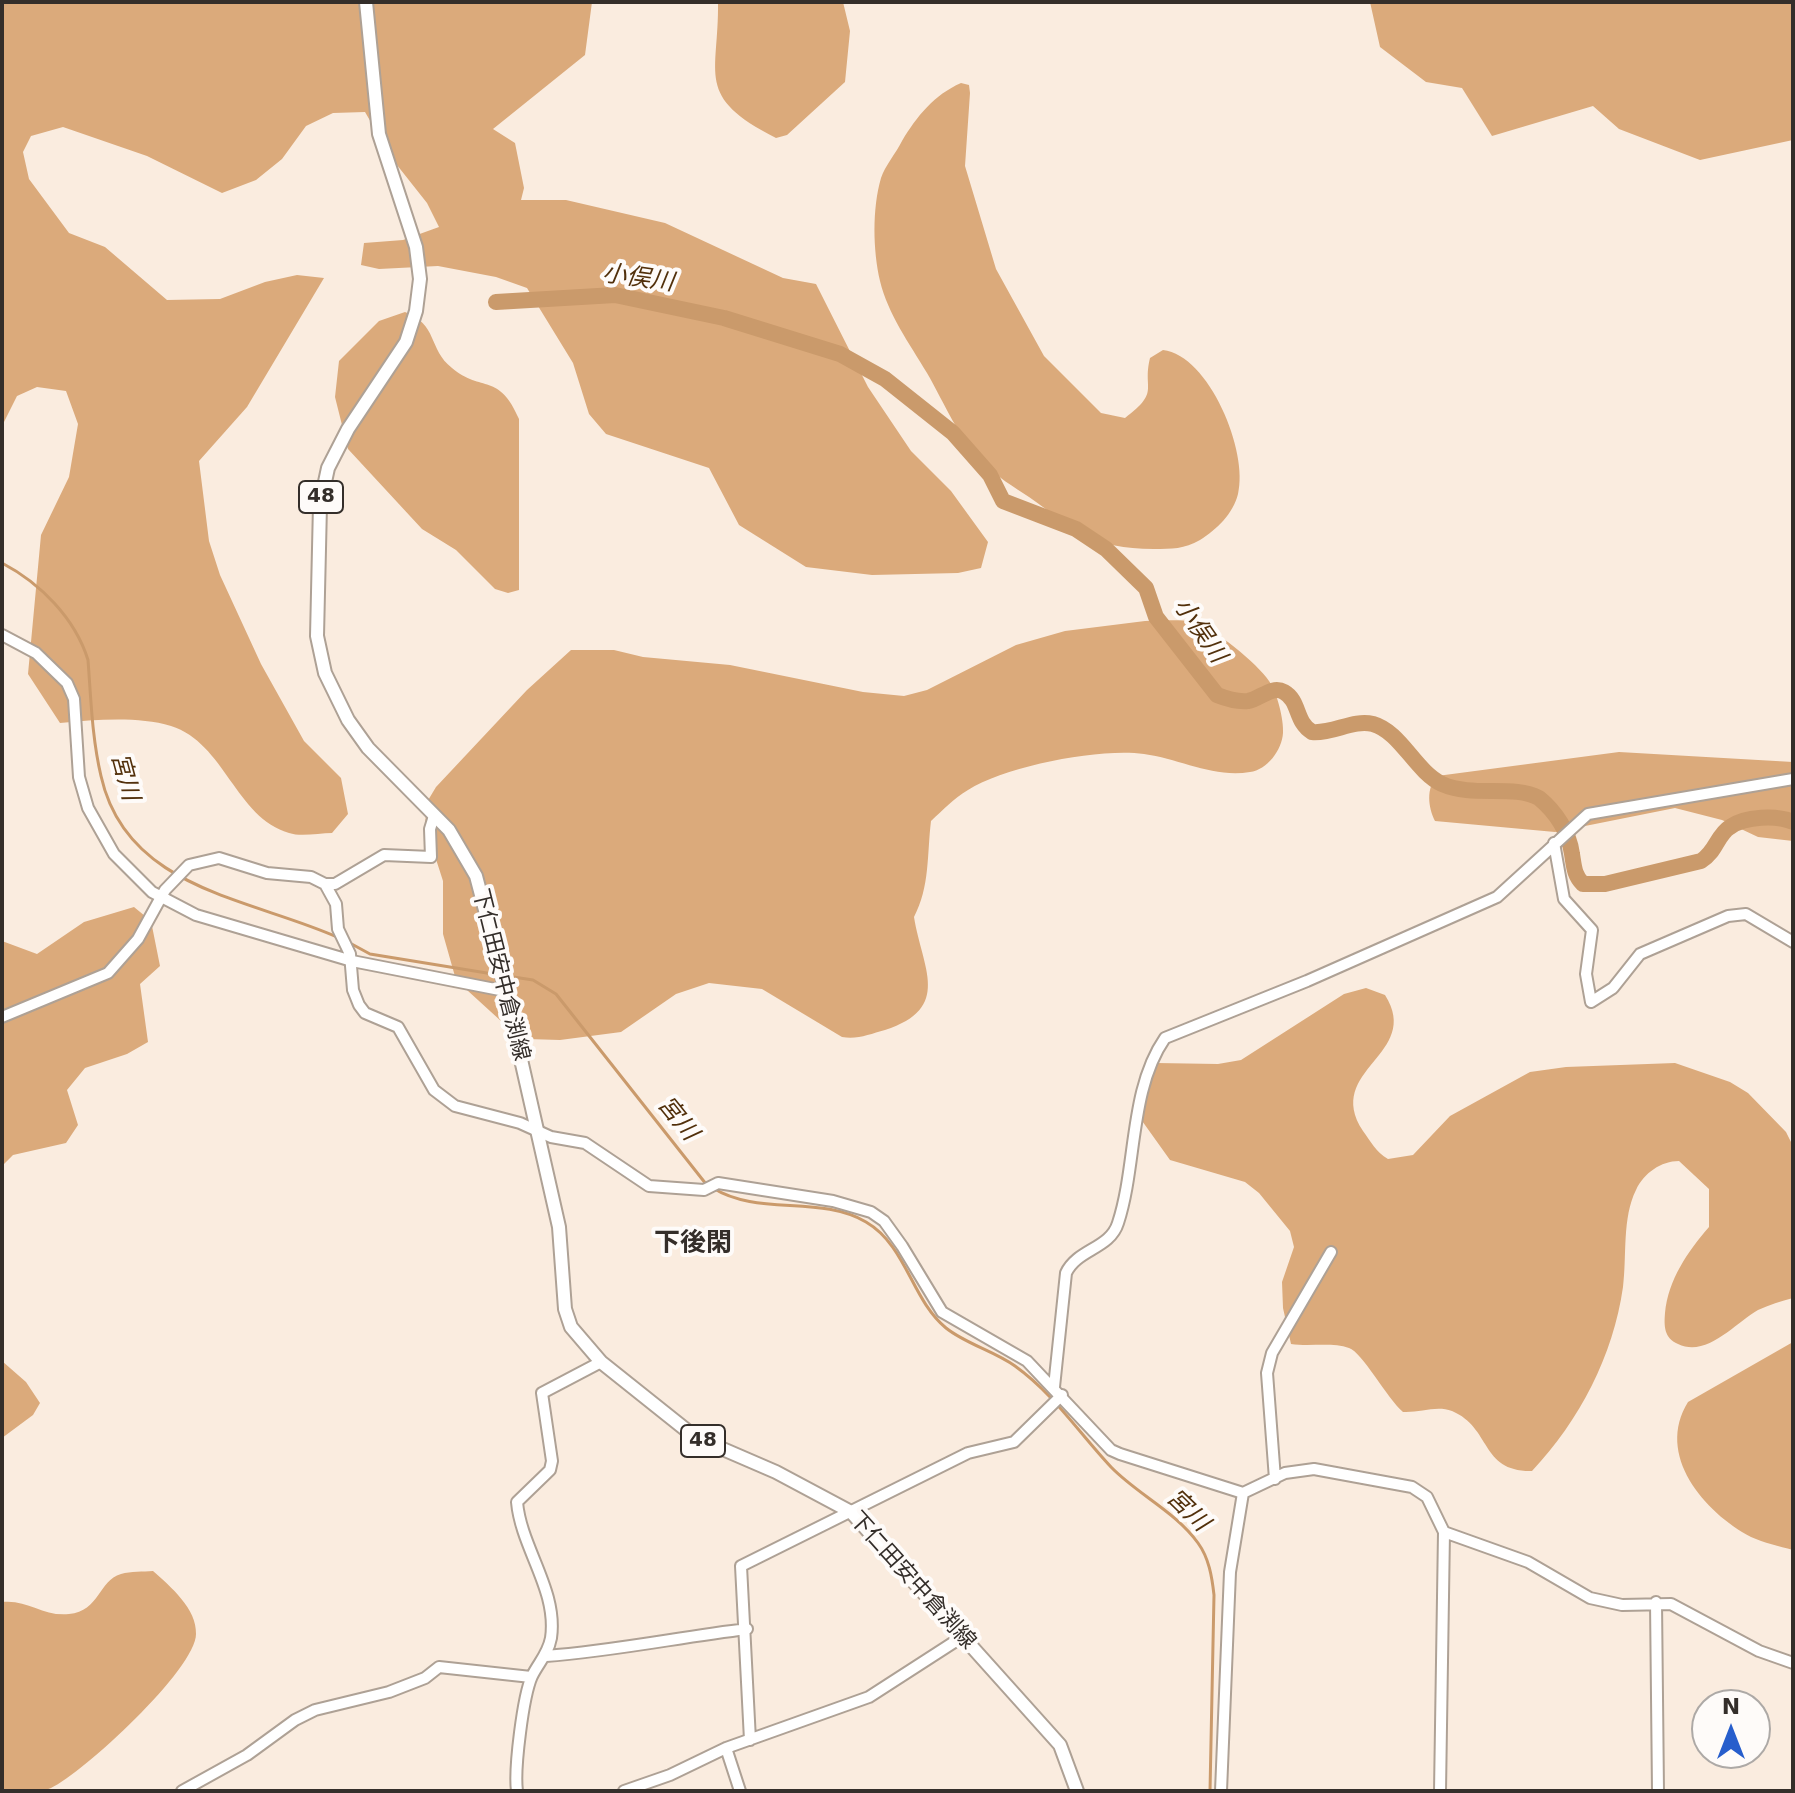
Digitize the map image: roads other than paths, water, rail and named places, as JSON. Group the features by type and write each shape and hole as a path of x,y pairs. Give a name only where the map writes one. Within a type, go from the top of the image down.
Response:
{"main road":[{"name":"下仁田安中倉渕線","path":"366,2 379,134 416,247 420,279 416,311 406,342 348,429 328,468 320,505 317,636 325,673 348,720 368,748 460,845 476,876 500,967 559,1227 565,1309 581,1342 601,1362 695,1437 800,1484 851,1512 1060,1745 1077,1791"}],"street":[{"path":"2,635 36,653 67,683 74,699 79,777 88,808 114,854 135,878 196,915 351,958 504,987"},
{"path":"750,1740 747,1629 741,1598 741,1566 968,1453 1014,1442 1045,1412 1058,1391 1066,1273 1071,1262 1103,1243 1117,1226 1151,1067 1165,1038 1471,910 1511,887 1588,814 1793,779"},
{"path":"325,884 342,881 371,860 384,855 431,857 430,829 434,816"},
{"path":"1554,843 1564,899 1592,930 1586,974 1591,1002 1613,988 1640,954 1728,916 1746,914 1793,942"},
{"path":"2,1017 108,973 138,939 163,894 189,865 219,858 267,873 311,877 325,884 336,904 338,929 346,940 351,958 353,990 359,1005 365,1013 398,1027 434,1090 455,1106 574,1139 602,1151 649,1186 704,1190 715,1185 833,1201 871,1212 884,1221 902,1246 942,1312 1027,1361 1111,1450 1243,1493 1298,1470 1314,1469 1412,1487 1427,1497 1444,1532 1440,1791"},
{"path":"1275,1479 1267,1386 1272,1353 1331,1252"},
{"path":"517,1791 518,1755 531,1677 546,1656 551,1636 549,1605 519,1519 517,1502 550,1470 552,1461 542,1393 601,1362"},
{"path":"1221,1791 1230,1572 1243,1493"},
{"path":"1444,1532 1528,1562 1590,1598 1622,1605 1671,1604 1759,1651 1793,1663"},
{"path":"1656,1602 1658,1791"},
{"path":"546,1656 614,1651 674,1638 747,1629"},
{"path":"624,1791 670,1775 726,1748 869,1697 962,1637"},
{"path":"182,1791 247,1755 295,1720 315,1710 389,1692 425,1678 439,1667 531,1677"},
{"path":"726,1748 740,1791"}],"waterway":[{"name":"小俣川","path":"496,302 615,295 724,318 840,354 885,379 953,433 990,475 1003,501 1076,529 1106,549 1146,588 1156,617 1217,695 1248,701 1280,690 1293,701 1303,723 1312,732 1358,723 1373,724 1392,735 1432,778 1442,784 1467,790 1517,792 1539,798 1565,830 1576,874 1583,884 1605,884 1701,861 1722,834 1736,823 1770,818 1793,822"},
{"name":"宮川","path":"2,563 30,581 54,603 82,645 88,660 101,776 115,814 136,843 163,866 195,884 337,937"},
{"name":"宮川","path":"348,942 370,954 499,975"},
{"name":"宮川","path":"507,976 533,980 556,994 706,1184"},
{"name":"宮川","path":"713,1188 749,1201 829,1209 848,1214 880,1232 900,1258 924,1303 946,1328 1007,1361 1029,1377 1111,1467 1189,1532 1205,1555 1214,1595 1210,1791"}],"district":[{"name":"下後閑","path":"693,1244"}]}
